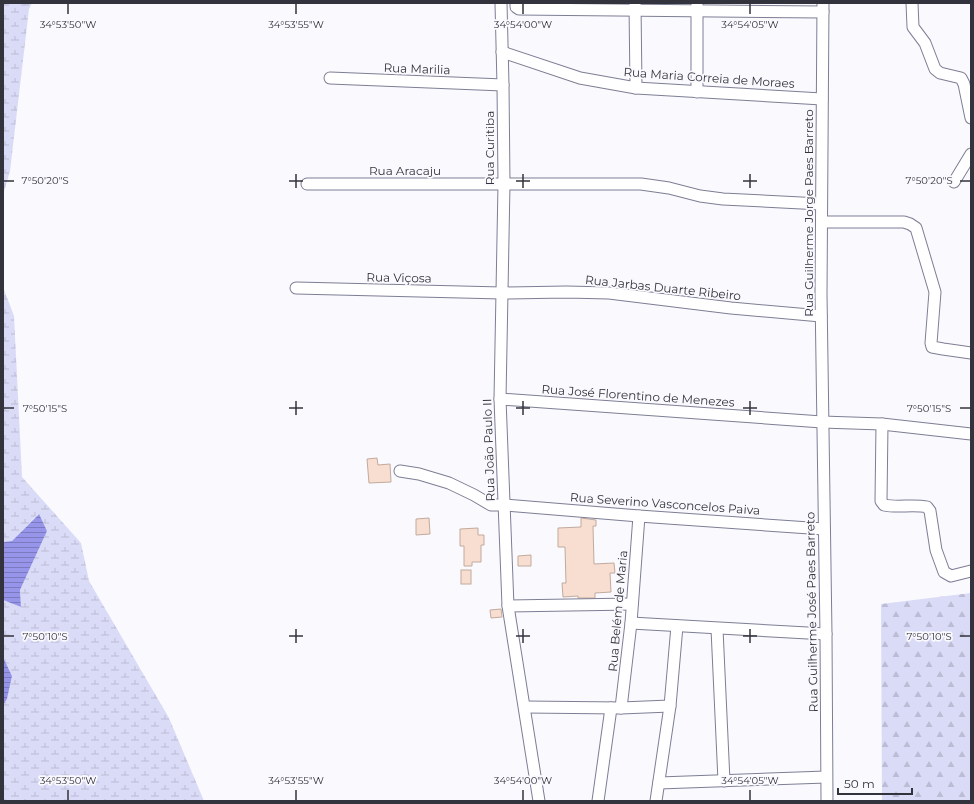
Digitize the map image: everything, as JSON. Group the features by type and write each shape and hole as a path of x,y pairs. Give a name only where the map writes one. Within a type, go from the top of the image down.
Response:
{"street":[{"name":"Rua Curitiba","path":"501,3 504,184 502,293"},
{"path":"516,3 516,7 519,9 635,7 823,7"},
{"path":"912,3 913,27 925,43 935,69 961,78 964,84 971,118"},
{"path":"635,7 636,88"},
{"path":"697,7 697,92"},
{"name":"Rua Guilherme Jorge Paes Barreto","path":"822,422 821,204 823,7"},
{"name":"Rua Maria Correia de Moraes","path":"502,52 580,78 636,88 822,99"},
{"name":"Rua Marilia","path":"330,78 503,86"},
{"path":"954,182 971,154"},
{"name":"Rua Aracaju","path":"306,184 641,184 723,199 821,204"},
{"path":"822,222 904,222 916,228 935,292 932,346 943,350 971,353"},
{"name":"Rua Viçosa","path":"296,288 502,293"},
{"name":"Rua Jarbas Duarte Ribeiro","path":"502,293 609,293 732,308 821,316"},
{"name":"Rua João Paulo II","path":"502,293 500,399 508,606 539,801"},
{"name":"Rua José Florentino de Menezes","path":"500,399 822,422 882,424 971,434"},
{"name":"Rua Guilherme José Paes Barreto","path":"822,422 826,634 827,801"},
{"path":"882,424 881,501 884,505 891,507 919,505 927,507 930,511 936,550 944,572 951,576 971,571"},
{"name":"Rua Severino Vasconcelos Paiva","path":"400,471 419,474 449,483 491,505 824,529"},
{"name":"Rua Belém de Maria","path":"598,801 631,623 639,516"},
{"path":"508,606 632,604"},
{"path":"631,623 826,634"},
{"path":"656,801 670,706 677,626"},
{"path":"717,629 724,781"},
{"path":"525,707 616,708 670,706"},
{"path":"659,783 826,777"}],"green space":[{"path":"3,3 32,3 29,9 10,171 3,195"},
{"path":"3,287 14,316 22,477 81,543 89,581 169,718 204,801 3,801 3,705 7,699 12,676 3,657 3,600 21,607 20,590 47,531 38,514 12,541 3,542"},
{"path":"971,593 971,801 882,801 881,604"}],"shaded area":[{"path":"39,514 47,531 20,590 21,607 3,600 3,542 12,541"},
{"path":"3,657 12,676 7,699 3,705"}],"building":[{"path":"377,458 378,465 390,464 391,482 369,483 367,459"},
{"path":"429,518 430,534 416,535 416,519"},
{"path":"581,518 596,520 596,526 593,526 594,564 614,563 615,573 610,573 611,592 595,593 595,598 578,598 578,596 563,597 562,583 566,583 565,547 558,547 558,528 581,527"},
{"path":"478,528 478,535 484,535 484,545 481,545 481,562 472,562 472,566 464,566 464,546 460,546 460,529"},
{"path":"531,555 531,566 518,566 518,556"},
{"path":"461,570 471,570 471,584 461,584"},
{"path":"501,609 502,617 491,618 490,610"}]}
